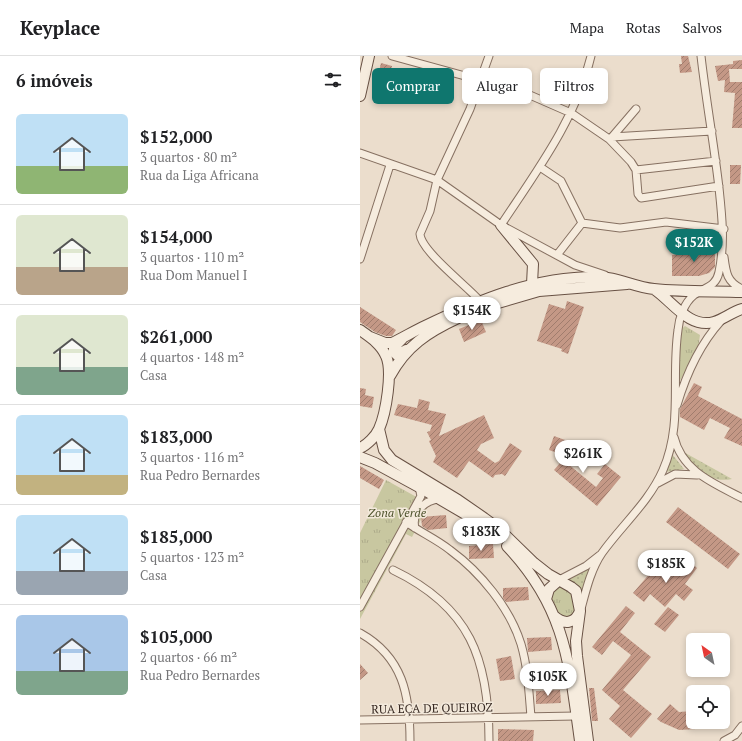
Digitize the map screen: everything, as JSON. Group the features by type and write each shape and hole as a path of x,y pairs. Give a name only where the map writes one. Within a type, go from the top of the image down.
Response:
{"street":[{"path":"360,96 369,56"},
{"path":"392,56 462,75"},
{"path":"485,68 489,56"},
{"path":"501,225 540,167 571,113 586,77 592,56"},
{"path":"701,56 724,229 723,248 717,280 690,299 682,313 677,338 674,435 678,450 684,460 702,476 742,498"},
{"path":"532,95 571,113 611,138 636,170 638,194 641,198 719,186"},
{"path":"471,104 437,180 430,211 420,231 420,237 440,262 480,301"},
{"path":"611,138 636,109"},
{"path":"611,138 712,131"},
{"path":"360,153 437,180 501,225 575,265 628,284 654,289 742,292"},
{"path":"636,170 716,160"},
{"path":"360,259 361,251 390,164"},
{"path":"540,167 561,181 582,223"},
{"path":"582,223 620,228 666,222 724,229"},
{"path":"556,255 582,223"},
{"path":"501,225 531,260 534,269 532,284"},
{"path":"723,248 726,274 732,283 742,289"},
{"path":"370,337 392,343 480,301 532,284 577,278 612,277"},
{"path":"403,338 395,345 394,352 397,355 453,320 510,298 539,291 562,288 628,284"},
{"path":"654,289 666,297 682,313 695,322 704,324 723,318 742,309"},
{"path":"674,415 682,389 702,346 723,318"},
{"path":"360,330 382,348 389,366 390,376 379,429 384,450 392,460 471,509 499,529 538,566 576,591 580,611 576,619 571,622 560,621 554,616"},
{"path":"390,376 408,349"},
{"path":"360,448 368,443 379,429"},
{"path":"652,490 668,457 674,435"},
{"path":"360,457 375,463 419,486 466,513 494,534 528,568 554,616 567,657 580,741"},
{"path":"588,741 576,641 580,611 587,586 602,554 652,490 662,480 675,474 688,473 702,476"},
{"path":"360,607 420,496 419,486"},
{"path":"415,528 415,518 423,506 433,500 441,499"},
{"path":"406,522 439,542 468,564 481,577 503,607 521,644 527,674 531,717"},
{"path":"546,599 549,589 559,580 586,566 602,554"},
{"path":"394,570 431,592 453,612 462,623 479,656 489,718 489,741"},
{"path":"360,633 373,640 384,650 394,663 403,683 407,697 410,719 410,741"},
{"name":"RUA EÇA DE QUEIROZ","path":"360,720 576,716"},
{"path":"724,741 735,735 742,726"}],"green space":[{"path":"685,326 700,335 698,349 678,384 679,331"},
{"path":"680,450 732,479 723,480 709,476 696,468"},
{"path":"672,454 684,469 666,472"},
{"name":"Zona Verde","path":"386,480 429,504 412,537 406,534 360,619 360,533"},
{"path":"590,568 580,598 564,581"},
{"path":"557,585 570,588 578,611 569,618 557,617 547,595"}],"building":[{"path":"681,56 688,56 692,72 680,73 679,64 682,64"},
{"path":"742,60 742,69 729,69 730,82 742,82 742,128 732,128 735,93 724,92 725,80 718,81 715,66 733,64 733,61"},
{"path":"381,63 392,66 391,68 380,68"},
{"path":"730,165 741,165 740,184 730,184"},
{"path":"715,249 715,267 709,273 699,276 672,276 672,255"},
{"path":"567,301 584,307 568,354 561,351 562,349 537,341 549,304 565,309"},
{"path":"360,307 396,330 392,336 386,336 375,332 360,322"},
{"path":"481,320 486,332 464,342 459,329"},
{"path":"694,383 702,387 698,396 742,419 742,446 724,438 730,428 710,418 704,430 680,417 680,409"},
{"path":"360,388 366,389 365,395 374,397 372,408 360,406"},
{"path":"419,399 430,402 428,410 446,414 439,436 484,415 494,438 481,444 477,450 495,463 499,461 510,443 522,451 505,476 502,474 495,475 493,478 469,461 457,478 433,462 436,456 429,441 431,440 427,432 430,431 432,425 394,415 398,404 417,408"},
{"path":"554,436 576,444 568,464 596,487 603,478 597,474 605,464 621,477 597,506 554,470 566,456 549,450"},
{"path":"360,466 384,480 379,489 360,478"},
{"path":"678,507 740,554 728,569 666,522"},
{"path":"446,515 447,528 428,530 422,526 421,517"},
{"path":"493,544 494,558 469,559 469,546"},
{"path":"653,560 675,576 689,561 697,568 685,584 693,590 684,601 676,594 665,607 650,594 644,602 633,593 651,572 647,566"},
{"path":"528,587 529,600 506,602 503,598 503,588"},
{"path":"626,606 635,613 620,632 651,657 623,690 652,714 631,738 609,719 620,706 602,690 631,655 613,641 602,655 592,647"},
{"path":"668,607 679,615 665,632 654,624"},
{"path":"551,637 552,650 528,652 527,638"},
{"path":"511,656 515,679 500,681 496,659"},
{"path":"360,664 368,673 360,680"},
{"path":"589,688 594,688 598,721 592,721"},
{"path":"560,690 561,703 536,704 536,691"},
{"path":"670,704 679,712 686,712 686,729 696,729 679,730 657,719"},
{"path":"498,729 534,730 533,741 498,741"}]}
